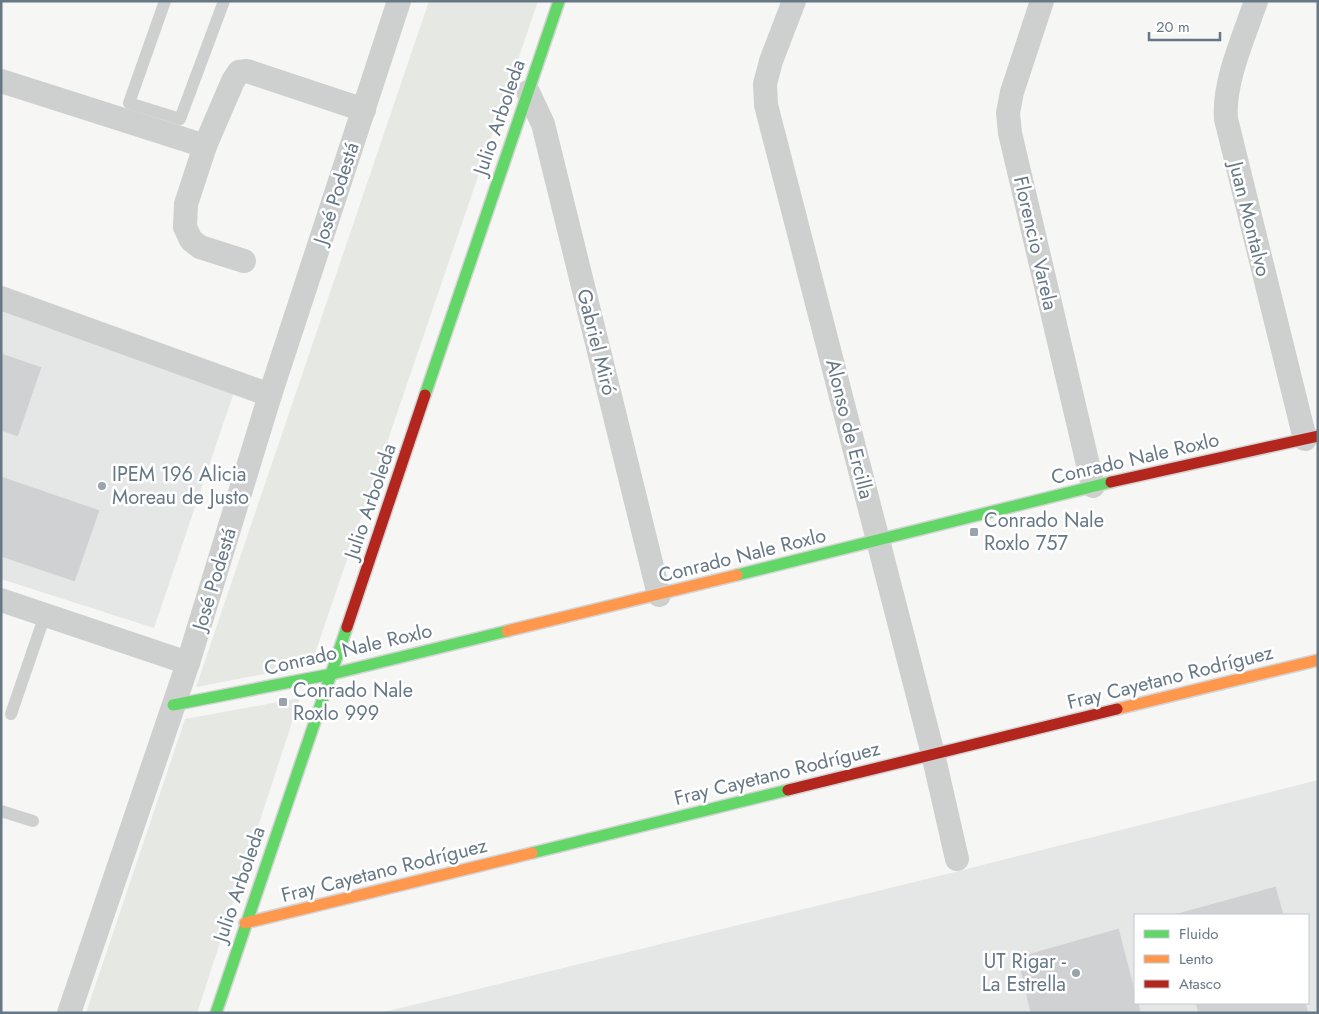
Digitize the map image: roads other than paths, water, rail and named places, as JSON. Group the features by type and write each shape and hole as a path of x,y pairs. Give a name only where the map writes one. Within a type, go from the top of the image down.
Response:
{"street":[{"name":"José Podestá","path":"68,1013 188,663 270,395 399,1"},
{"name":"Julio Arboleda","path":"216,1013 559,1"},
{"name":"Alonso de Ercilla","path":"794,1 771,61 765,84 766,105 933,754 958,859"},
{"name":"Florencio Varela","path":"1042,1 1012,92 1008,113 1010,133 1093,486"},
{"name":"Juan Montalvo","path":"1256,1 1227,88 1224,105 1226,119 1311,437"},
{"path":"244,261 200,247 192,240 185,227 186,204 205,146 233,81 239,72 247,71 364,110"},
{"path":"1,81 205,146"},
{"name":"Gabriel Miró","path":"528,92 543,124 659,595"},
{"path":"1,298 270,395"},
{"name":"Conrado Nale Roxlo","path":"173,705 332,674 878,541 1093,486 1311,437"},
{"path":"1,600 188,663"},
{"name":"Fray Cayetano Rodríguez","path":"245,923 1318,660"}],"lane":[{"path":"165,1 130,103 180,119 224,1"},
{"path":"11,714 45,615"},
{"path":"1,810 33,821"}],"place":[{"name":"IPEM 196 Alicia Moreau de Justo","path":"102,486"},
{"name":"Conrado Nale Roxlo 757","path":"974,532"},
{"name":"Conrado Nale Roxlo 999","path":"283,702"},
{"name":"UT Rigar - La Estrella","path":"1076,973"}]}
